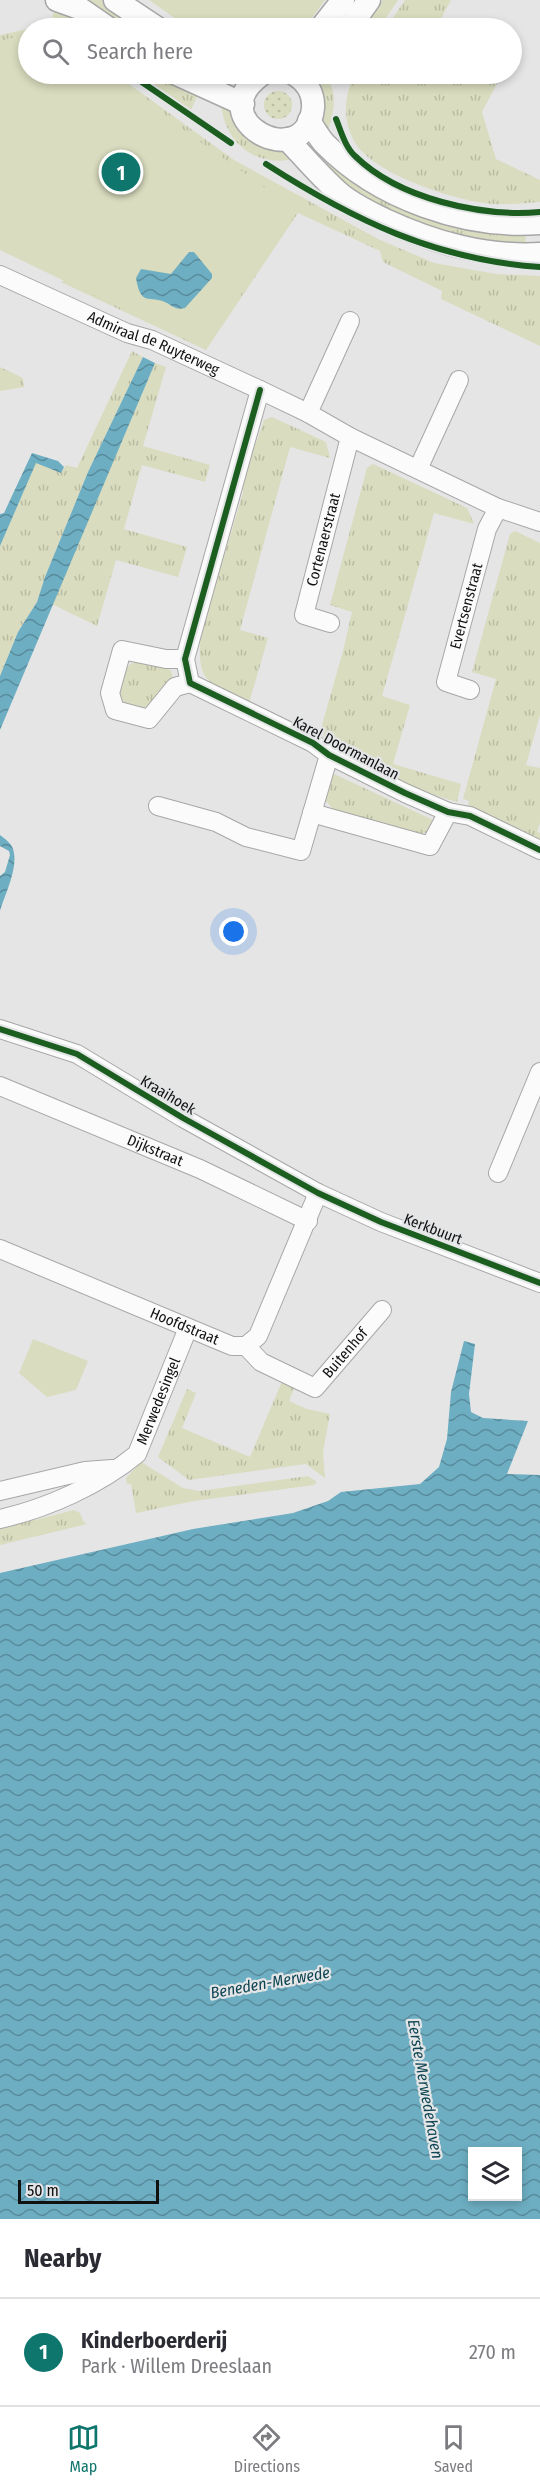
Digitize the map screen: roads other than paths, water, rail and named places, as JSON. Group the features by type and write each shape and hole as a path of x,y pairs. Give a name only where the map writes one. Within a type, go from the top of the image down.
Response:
{"street":[{"path":"57,0 79,8 94,18"},
{"path":"115,0 142,18"},
{"path":"329,18 343,0"},
{"path":"356,18 369,0"},
{"path":"199,84 243,104"},
{"path":"249,84 243,104 249,124 266,138 287,139 300,132 309,121 313,102 307,84"},
{"path":"309,121 324,143 350,165 392,191 454,215 486,222 540,223"},
{"path":"287,139 339,193 369,212 420,236 466,250 540,254"},
{"name":"Admiraal de Ruyterweg","path":"0,275 127,333 162,344 308,413 350,437 498,508 540,522"},
{"path":"308,413 350,321"},
{"path":"418,469 459,380"},
{"path":"185,659 166,659 122,650 110,693 115,710 149,719 175,687 190,683 185,659 260,390"},
{"name":"Cortenaerstraat","path":"330,623 304,615 350,437"},
{"name":"Evertsenstraat","path":"470,690 446,682 487,529 498,508"},
{"name":"Karel Doormanlaan","path":"190,683 313,743 328,754 405,793 448,812 470,816 540,850"},
{"name":"Karel Doormanlaan","path":"158,806 216,822 246,837 300,851 328,754"},
{"path":"312,813 430,846 448,812"},
{"name":"Kraaihoek","path":"0,1029 77,1054 183,1118 318,1193"},
{"path":"498,1173 540,1072"},
{"name":"Dijkstraat","path":"0,1086 200,1169 308,1221"},
{"path":"246,1346 258,1335 318,1193"},
{"name":"Kerkbuurt","path":"318,1193 381,1222 540,1282"},
{"name":"Hoofdstraat","path":"0,1249 232,1346 246,1346"},
{"name":"Buitenhof","path":"246,1346 261,1362 315,1388 382,1310"},
{"name":"Merwedesingel","path":"0,1519 26,1513 120,1468 137,1454 188,1328"},
{"path":"0,1491 85,1471 120,1468"}],"water":[{"path":"189,252 194,252 212,274 212,278 185,308 173,307 161,301 143,297 136,278 141,269 171,274"},
{"path":"143,357 155,363 0,730 0,676 18,632 37,602 88,472"},
{"path":"32,453 58,461 64,467 61,473 36,463 0,546 0,514 4,513"},
{"path":"0,835 13,849 14,864 0,911 0,876 5,872 10,855 9,851 0,846"},
{"path":"464,1341 475,1344 469,1394 471,1412 483,1418 528,1421 507,1474 540,1475 540,2219 0,2219 0,1573 193,1529 293,1513 328,1501 341,1492 420,1484 439,1467 447,1439 451,1392"}],"place":[{"name":"Kinderboerderij","path":"121,172"}],"water label":[{"name":"Beneden-Merwede","path":"270,1982"},
{"name":"Eerste Merwedehaven","path":"426,2089"}]}
